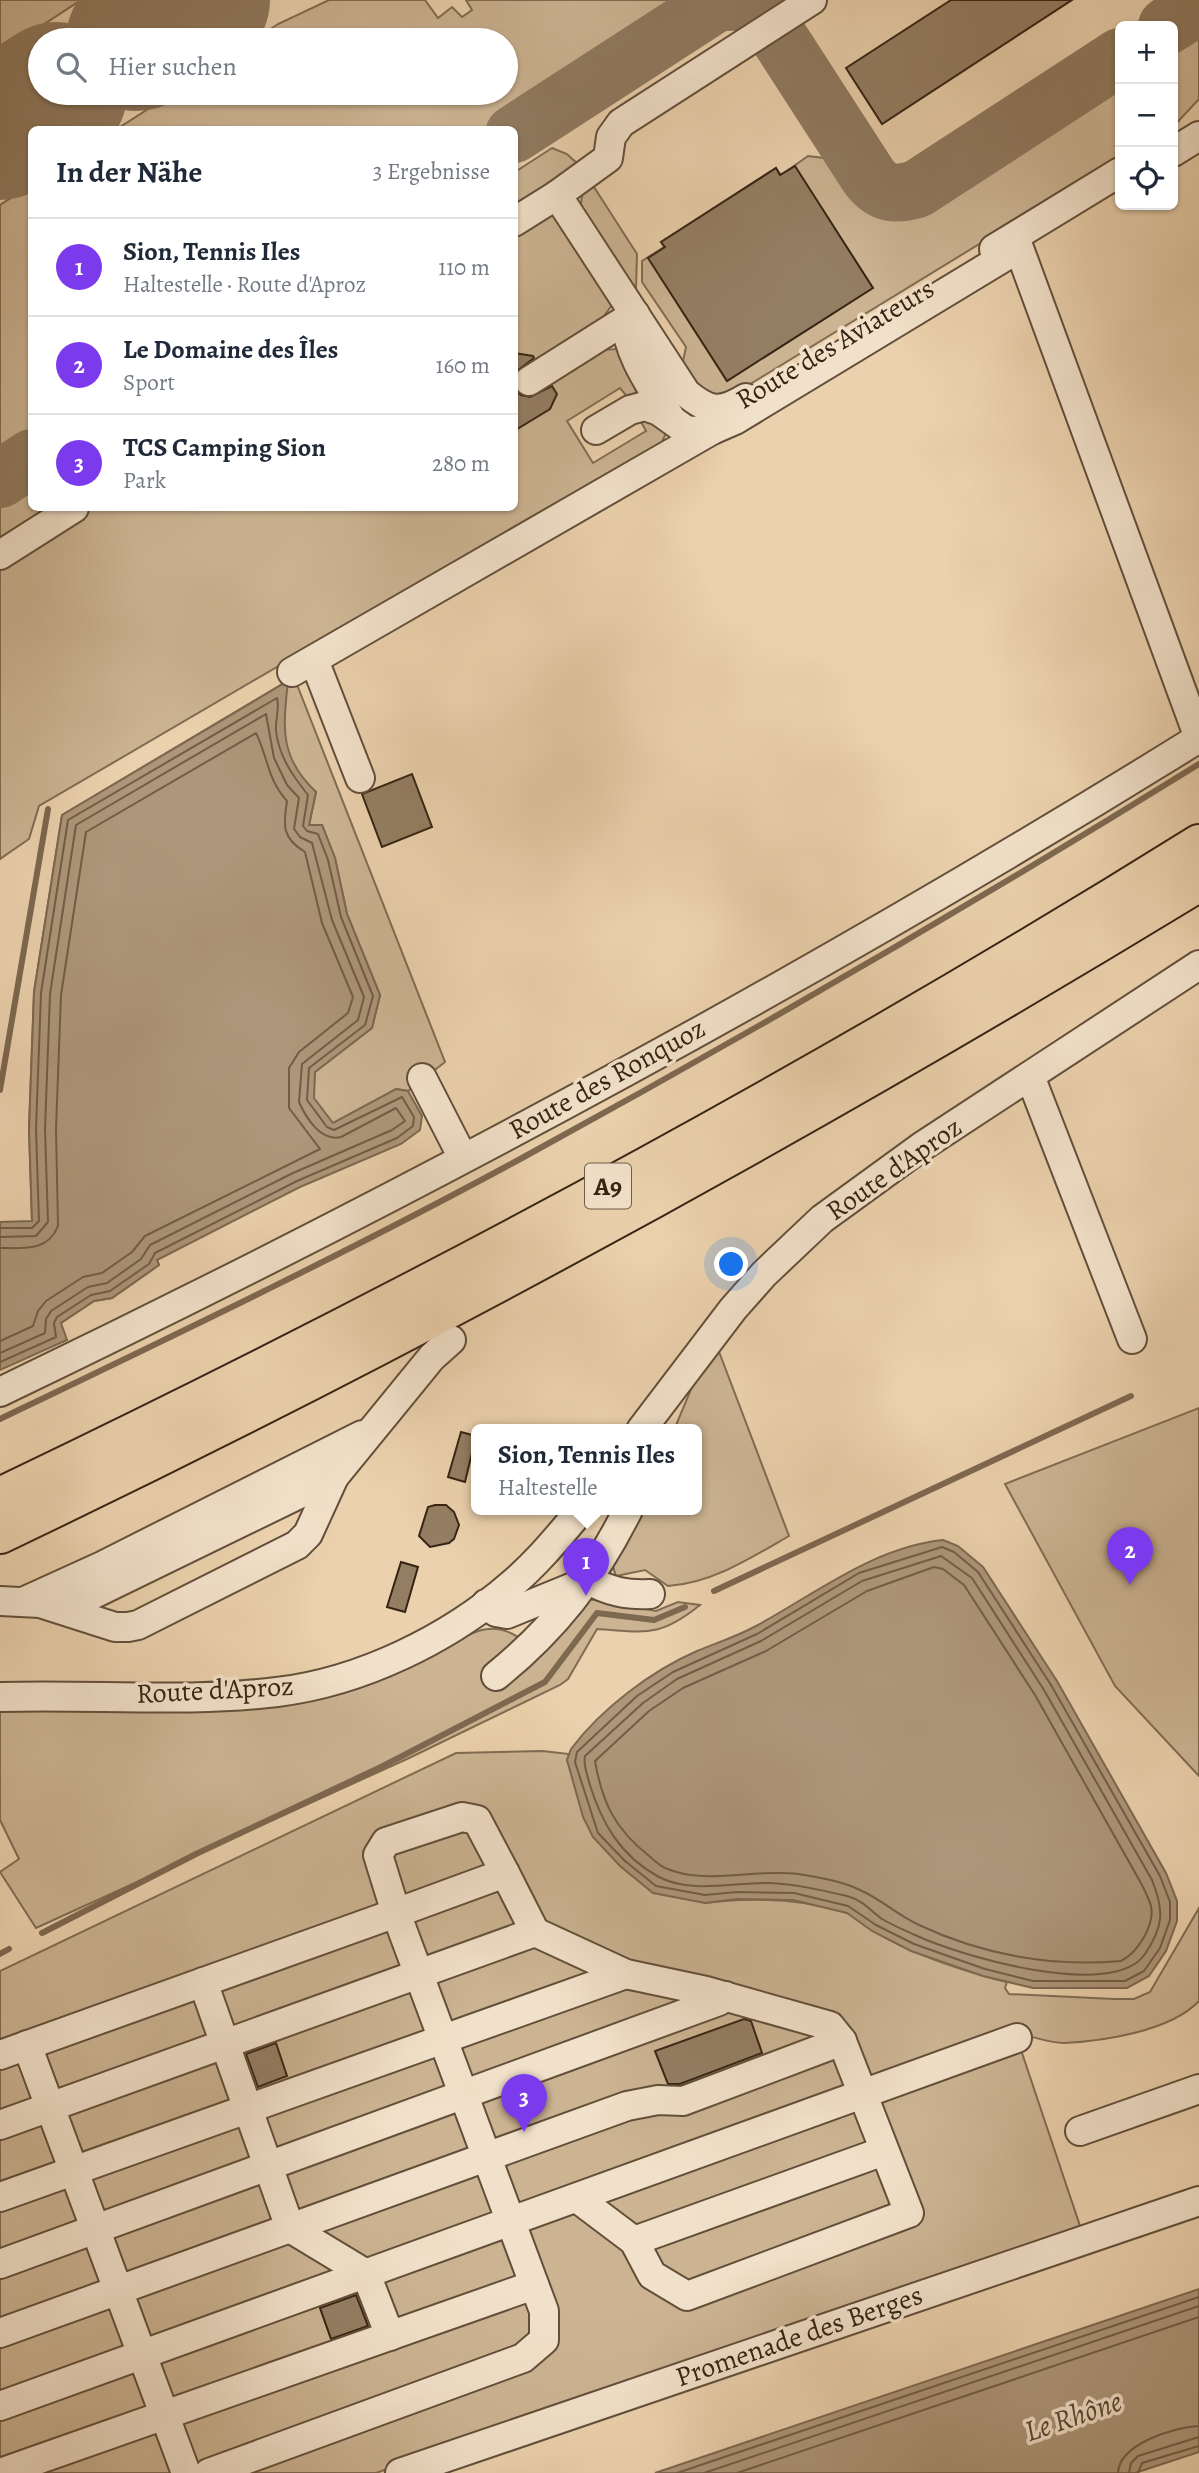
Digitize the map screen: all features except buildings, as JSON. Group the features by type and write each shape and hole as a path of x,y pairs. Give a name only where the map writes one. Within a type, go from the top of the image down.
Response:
{"highway":[{"name":"A9","path":"0,1497 323,1337 690,1142 951,993 1199,844"},
{"name":"A9","path":"0,1534 331,1370 678,1186 951,1031 1199,882"},
{"path":"451,1340 488,1310 678,1186"}],"street":[{"path":"518,219 608,158 611,137 621,123 812,0"},
{"path":"1178,147 1193,130"},
{"name":"Route des Aviateurs","path":"557,195 630,317 686,393 701,406 727,410 1115,175"},
{"name":"Route des Aviateurs","path":"360,778 303,666 712,430 749,412 1115,188"},
{"path":"1020,247 1199,738"},
{"path":"529,381 630,317"},
{"path":"630,317 629,339 672,422"},
{"path":"596,430 630,410 645,406 687,431 712,430"},
{"path":"0,555 69,511"},
{"name":"Route des Ronquoz","path":"0,1392 463,1158 612,1079 981,870 1199,738"},
{"name":"Route d'Aproz","path":"663,1416 733,1309 764,1274 822,1219 921,1147 1199,965"},
{"path":"1030,1076 1132,1339"},
{"path":"422,1078 463,1158"},
{"path":"13,1601 63,1609 115,1627 138,1625 281,1556 308,1534 334,1477 432,1357 451,1340"},
{"path":"13,1601 102,1566 373,1429"},
{"path":"63,1609 334,1477"},
{"name":"Route d'Aproz","path":"0,1697 217,1696 279,1692 333,1679 387,1660 431,1640 486,1604 548,1550 577,1515"},
{"path":"496,1676 537,1642 589,1580 625,1515"},
{"path":"486,1604 496,1612 507,1614 589,1580"},
{"path":"589,1580 608,1591 631,1595 650,1594"},
{"path":"209,2473 523,2358 544,2340 544,2311 421,1973 396,1913 378,1855 386,1842 462,1817 477,1820 535,1932 626,1974 725,1996 830,2026 842,2041 909,2213 687,2296 652,2275 634,2241 577,2198"},
{"path":"0,2055 505,1873"},
{"path":"0,2125 535,1932"},
{"path":"0,2197 626,1974"},
{"path":"203,1982 290,2228 366,2274 390,2336"},
{"path":"0,2264 465,2095 719,2001 725,1996"},
{"path":"0,2406 1017,2038"},
{"path":"0,2333 627,2106 658,2100 683,2101 842,2041"},
{"path":"27,2045 186,2473"},
{"path":"1080,2131 1199,2089"},
{"path":"634,2241 884,2151"},
{"name":"Promenade des Berges","path":"400,2473 1199,2201"},
{"path":"0,2473 534,2286"}],"shaded area":[{"path":"0,0 81,0 38,28 28,28 28,35 0,53"},
{"path":"329,0 425,0 438,18 452,7 462,17 472,10 466,0 689,0 495,126 122,126 154,105 518,105 518,28 272,28"},
{"path":"1199,31 1199,99 1178,122 1178,84 1178,46"},
{"path":"1115,86 1115,161 729,397 714,398 684,373 686,347 642,282 642,261 664,247 661,242 776,168 781,175 808,156 824,158 851,197 869,211 881,215 916,216"},
{"path":"552,148 567,154 580,166 518,212 518,170"},
{"path":"28,187 28,431 0,450 0,205"},
{"path":"594,187 637,254 636,289 641,301 580,209 583,191"},
{"path":"543,215 554,216 566,224 614,302 597,326 598,350 620,349 637,394 629,399 620,388 567,421 593,463 646,431 640,420 642,415 666,433 662,442 39,806 29,839 0,859 0,564 81,511 518,511 518,228"},
{"path":"28,489 28,511 56,511 0,547 0,508"},
{"path":"294,677 445,1062 408,1091 396,1089 333,1124 313,1098 315,1072 372,1028 380,995 347,914 335,858 322,825 309,825 316,792 300,777 152,1249 159,1265 112,1298 94,1301 61,1323 32,1221 29,1129 34,992 62,815"},
{"path":"718,1349 789,1536 716,1575 684,1584 668,1586 645,1570 616,1576 612,1564 634,1515 702,1515 702,1424 676,1424 694,1382"},
{"path":"1199,1408 1199,1776 1115,1686 1005,1484"},
{"path":"589,1599 656,1611 678,1602 700,1605 686,1616 662,1628 640,1631 597,1629 568,1679 560,1685 407,1759 36,1928 0,1872 19,1859 0,1820 0,1711 378,1679 422,1660 464,1637 488,1629 500,1629 526,1643"},
{"path":"543,1751 569,1754 567,1761 705,1903 775,1900 845,1912 857,1917 884,1937 918,1953 1007,1982 1005,1988 1009,1994 1134,1999 1150,1992 1199,1908 1199,2001 1187,2011 1155,2027 1117,2037 1059,2043 1020,2034 1017,2038 1080,2226 376,2473 0,2473 0,1971 456,1753"}],"water":[{"path":"288,681 286,741 295,766 316,792 309,825 322,825 335,858 347,914 380,995 372,1028 315,1072 314,1098 333,1123 396,1089 408,1091 422,1116 420,1130 401,1144 300,1187 157,1260 159,1265 112,1298 94,1301 61,1323 67,1340 0,1370 0,1222 32,1221 29,1129 34,992 62,815"},
{"path":"943,1540 958,1546 983,1567 1057,1681 1166,1873 1177,1901 1177,1921 1166,1951 1149,1976 1127,1988 1033,1988 983,1976 911,1951 872,1931 847,1913 793,1900 737,1899 705,1903 653,1893 620,1866 593,1837 583,1817 567,1760 571,1749 583,1734 628,1693 680,1659 749,1630 869,1562 918,1544"},
{"name":"Le Rhône","path":"1199,2289 1199,2452 1135,2473 655,2473"}],"waterway":[{"path":"0,1419 328,1259 522,1158 864,966 1199,764"},
{"path":"0,1090 48,809"},
{"path":"714,1591 1131,1396"},
{"path":"42,1933 196,1854 381,1767 545,1682 597,1613 654,1620 685,1607"},
{"path":"0,1954 9,1949"}],"taxiway":[{"path":"518,131 721,0"},
{"path":"715,3 744,3 756,8 767,19 869,177 879,187 890,192 917,189 1115,60"},
{"path":"1175,21 1199,6"},
{"path":"0,479 28,461"}],"runway":[{"path":"156,28 199,0"},
{"path":"0,129 37,105"}],"place":[{"name":"Le Domaine des Îles","path":"1130,1585"},
{"name":"Sion, Tennis Iles","path":"586,1596"},
{"name":"TCS Camping Sion","path":"524,2132"}]}
